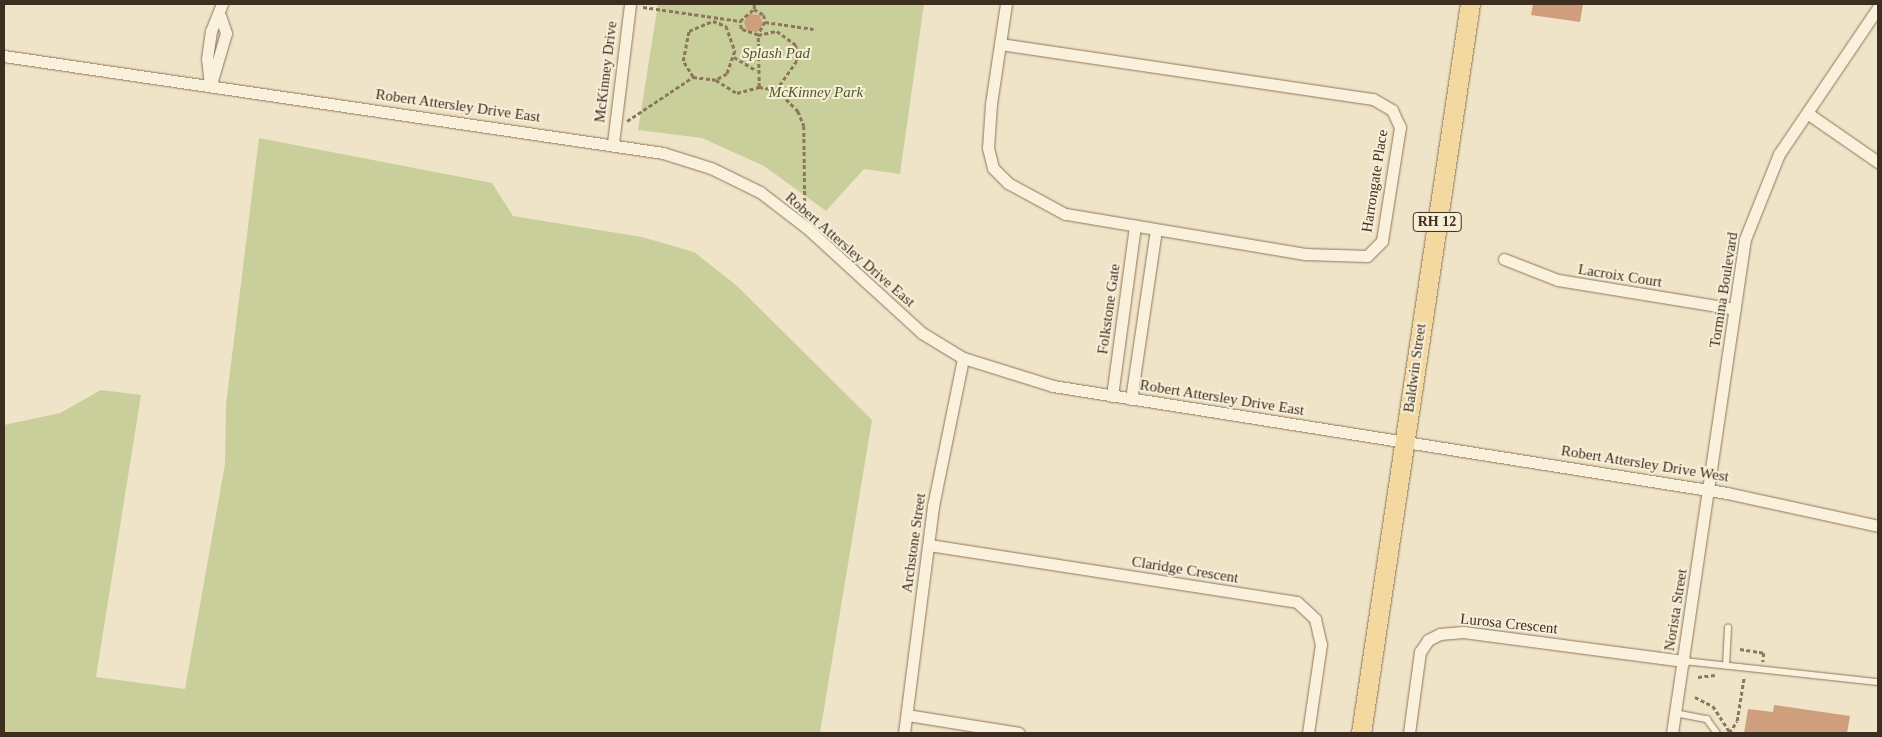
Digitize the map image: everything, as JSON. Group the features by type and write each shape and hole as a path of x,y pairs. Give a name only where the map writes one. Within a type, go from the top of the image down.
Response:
{"main road":[{"name":"Baldwin Street","path":"1361,733 1470,4"}],"street":[{"name":"McKinney Drive","path":"613,143 630,4"},
{"name":"Harrongate Place","path":"1000,44 1373,99 1392,110 1400,127 1382,240 1367,256 1305,254 1065,214 1008,183 993,168 988,148 1000,44 1006,4"},
{"name":"Tormina Boulevard","path":"1709,491 1745,239 1760,193 1780,154 1810,115 1878,8"},
{"path":"210,86 226,32 221,10"},
{"name":"Robert Attersley Drive East","path":"4,56 613,143 711,168 760,192 804,225 922,332 963,358 1053,386 1405,440"},
{"path":"1810,115 1878,162"},
{"name":"Folkstone Gate","path":"1112,396 1135,226"},
{"path":"1130,399 1156,230"},
{"name":"Lacroix Court","path":"1504,259 1558,280 1736,308"},
{"name":"Archstone Street","path":"904,733 929,545 963,358"},
{"name":"Robert Attersley Drive West","path":"1405,440 1806,507 1878,526"},
{"name":"Norista Street","path":"1672,733 1709,491"},
{"name":"Claridge Crescent","path":"929,545 1297,602 1315,619 1321,644 1308,733"},
{"name":"Lurosa Crescent","path":"1409,733 1420,652 1440,634 1463,632 1684,661"},
{"path":"907,715 1019,733"}],"lane":[{"path":"1726,666 1728,628"},
{"path":"1684,661 1878,682"},
{"path":"1675,713 1707,719 1717,733"}],"path":[{"path":"630,4 740,21 754,9 754,4"},
{"path":"754,9 764,15 766,22 758,35 756,70 759,87"},
{"path":"740,21 741,29 758,35 776,31 796,45 797,61 777,90"},
{"path":"693,78 683,60 683,46 689,31 700,22 726,26 734,42 733,56 727,74 716,80"},
{"path":"766,22 813,29"},
{"path":"733,56 756,70"},
{"path":"615,126 693,78 716,80 737,93 759,87 777,90 798,111 804,126 804,225"},
{"path":"1740,649 1764,653 1762,668"},
{"path":"1695,697 1714,706 1729,733 1737,721 1744,675"}],"green space":[{"name":"McKinney Park","path":"658,4 924,4 900,174 864,169 826,211 764,166 702,138 638,130"},
{"path":"259,138 492,183 513,216 642,237 694,252 736,285 872,420 820,733 4,733 4,425 60,413 101,390 141,395 96,677 185,689 225,464 226,404"}],"building":[{"path":"1533,4 1583,4 1580,22 1531,15"},
{"path":"749,14 760,15 763,25 757,32 747,31 744,22"},
{"path":"1774,705 1850,716 1847,733 1744,733 1748,709 1773,712"}],"park label":[{"name":"Splash Pad","path":"776,54"}]}
